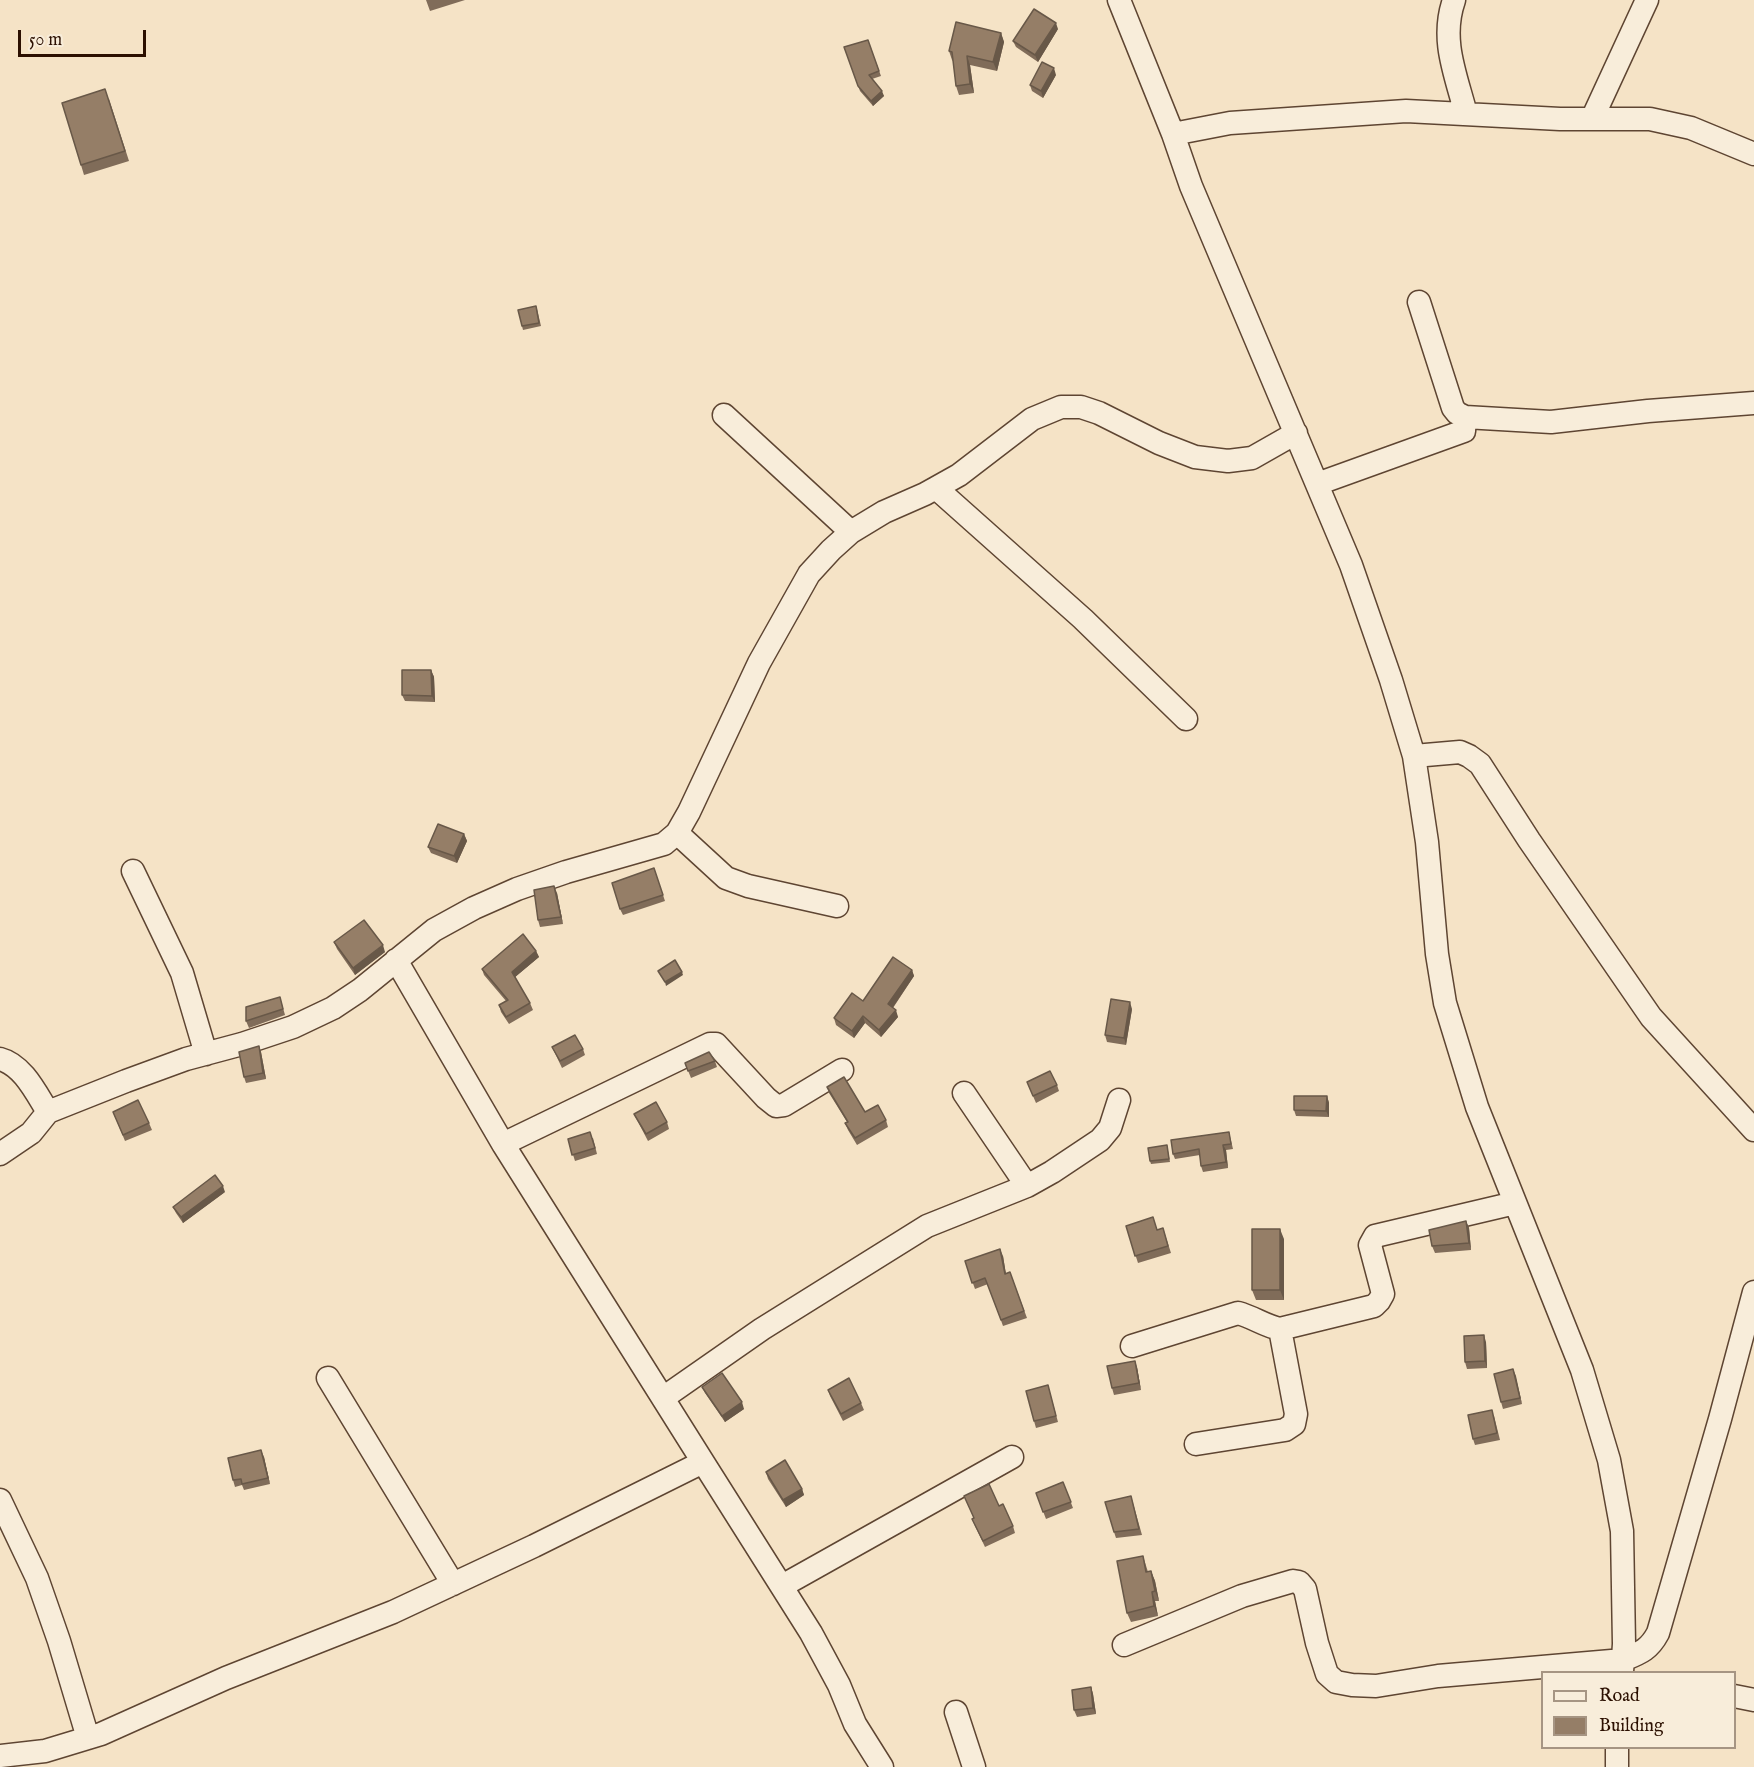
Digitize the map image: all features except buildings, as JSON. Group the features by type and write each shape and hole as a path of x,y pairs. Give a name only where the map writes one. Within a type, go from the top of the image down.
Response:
{"street":[{"path":"1119,0 1173,134 1191,186 1351,565 1391,680 1414,756 1426,842 1437,954 1445,1003 1477,1107 1582,1371 1609,1460 1622,1531 1623,1666"},
{"path":"1454,0 1448,30 1448,46 1466,114"},
{"path":"1592,119 1647,0"},
{"path":"1173,134 1230,123 1406,111 1560,120 1650,118 1706,134 1754,154"},
{"path":"1419,302 1453,408 1465,417 1551,422 1648,411 1754,403"},
{"path":"0,1154 31,1133 48,1112 186,1059 293,1027 333,1008 360,990 434,930 474,908 517,889 566,872 664,844 677,833 716,757 759,663 809,574 851,532 884,512 959,475 1032,419 1061,407 1081,407 1195,457 1228,461 1252,458 1296,432"},
{"path":"724,415 851,532"},
{"path":"1317,484 1464,431 1465,417"},
{"path":"936,488 1083,619 1186,719"},
{"path":"1414,756 1460,752 1480,764 1529,840 1651,1017 1754,1130"},
{"path":"677,833 726,878 748,886 837,906"},
{"path":"133,871 182,973 206,1054"},
{"path":"396,960 503,1144 811,1633 839,1685 855,1724 882,1767"},
{"path":"503,1144 710,1044 716,1044 776,1106 784,1105 842,1070"},
{"path":"0,1059 10,1062 22,1073 48,1112"},
{"path":"964,1093 1027,1186"},
{"path":"663,1398 762,1329 927,1226 1027,1186 1052,1172 1100,1140 1110,1128 1119,1100"},
{"path":"1132,1346 1238,1313 1249,1316 1266,1326 1280,1329 1374,1306 1383,1294 1370,1245 1375,1236 1515,1203"},
{"path":"1124,1646 1242,1596 1293,1581 1299,1582 1305,1589 1326,1674 1336,1682 1376,1686 1438,1676 1623,1666 1645,1650 1658,1633 1754,1292"},
{"path":"1196,1444 1285,1430 1294,1424 1296,1414 1280,1329"},
{"path":"328,1378 453,1584"},
{"path":"782,1586 1012,1456"},
{"path":"0,1756 45,1751 101,1734 226,1678 393,1612 534,1546 703,1462"},
{"path":"0,1500 38,1578 88,1738"},
{"path":"1736,1696 1754,1700"},
{"path":"956,1712 974,1767"},
{"path":"1617,1749 1617,1767"}]}
